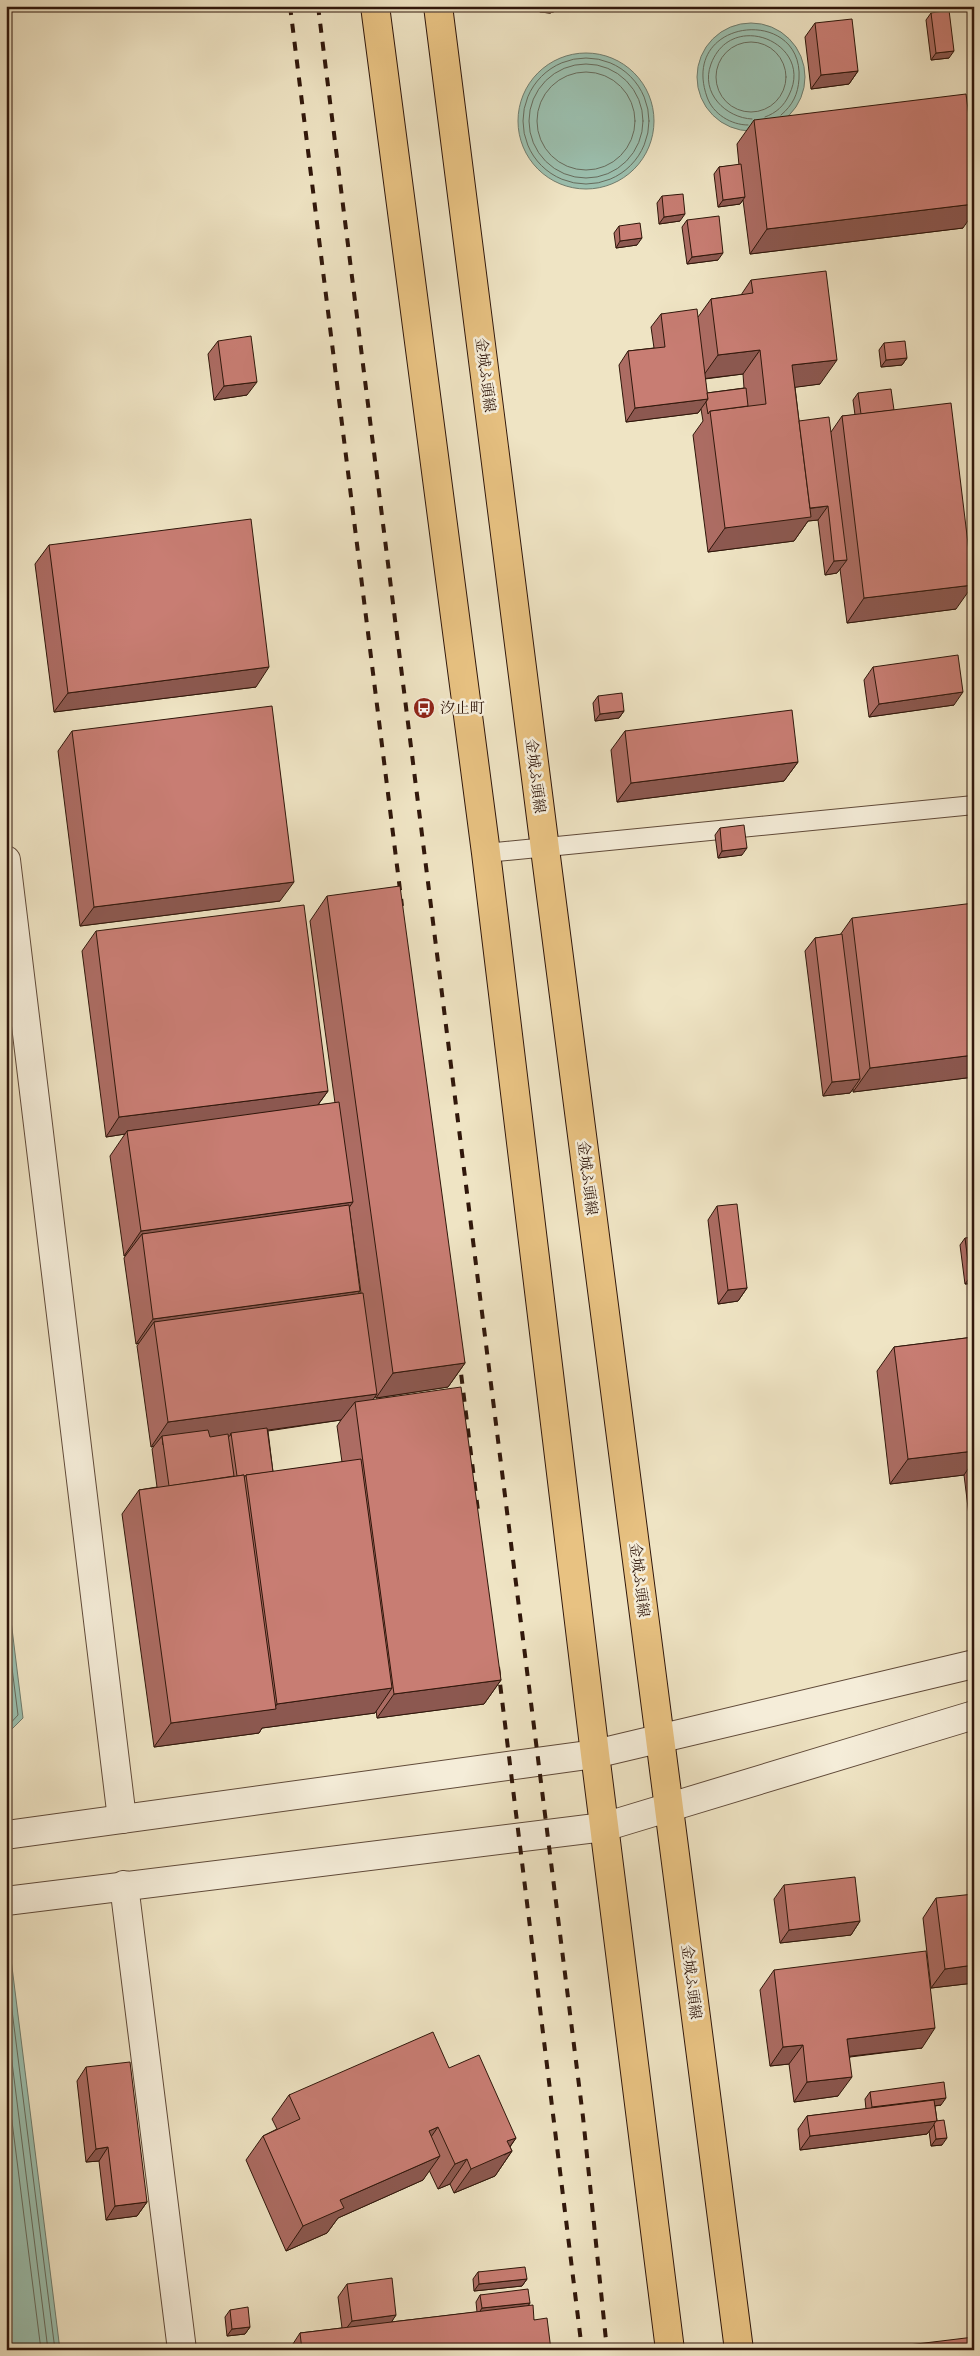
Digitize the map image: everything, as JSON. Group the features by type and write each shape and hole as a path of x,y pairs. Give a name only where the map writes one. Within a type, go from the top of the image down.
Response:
{"main road":[{"path":"375,6 486,853 595,1754 670,2350"},
{"name":"金城ふ頭線","path":"438,6 738,2350"}],"street":[{"path":"6,860 122,1819"},
{"path":"6,1835 595,1754 974,1664"},
{"path":"6,1901 604,1826 974,1715"},
{"path":"124,1886 182,2350"}],"lane":[{"path":"486,853 545,849 974,806"}],"water":[{"path":"751,23 772,27 789,39 801,56 805,77 801,98 789,115 772,127 751,131 730,127 713,115 701,98 697,77 701,56 713,39 730,27"},
{"path":"586,53 612,58 634,73 649,95 654,121 649,147 634,169 612,184 586,189 560,184 538,169 523,147 518,121 523,95 538,73 560,58"},
{"path":"6,1580 23,1718 6,1735"},
{"path":"6,1935 10,1951 60,2350 6,2350"}],"building":[{"path":"949,10 954,51 936,53 931,13"},
{"path":"852,19 858,71 821,75 815,23"},
{"path":"966,94 974,155 974,204 767,229 754,120"},
{"path":"741,164 745,197 723,200 719,167"},
{"path":"683,194 685,214 664,217 662,196"},
{"path":"719,216 723,253 692,257 687,220"},
{"path":"640,223 642,238 620,241 619,226"},
{"path":"826,271 837,360 792,365 811,517 725,528 710,411 766,404 760,350 718,355 711,299 753,293 751,280"},
{"path":"697,309 708,399 635,408 628,351 665,347 661,314"},
{"path":"251,336 257,382 224,386 218,341"},
{"path":"905,341 907,358 886,360 884,343"},
{"path":"746,388 748,406 710,411 708,414 707,393"},
{"path":"891,389 894,410 861,414 858,393"},
{"path":"951,403 973,585 864,598 842,416"},
{"path":"829,417 847,560 834,561 828,506 810,508 799,421"},
{"path":"251,519 269,667 68,693 49,545"},
{"path":"958,655 963,692 879,704 873,667"},
{"path":"622,693 624,711 600,714 598,696"},
{"path":"272,706 294,882 94,907 72,731"},
{"path":"792,710 798,762 631,783 625,731"},
{"path":"744,825 747,848 722,851 720,828"},
{"path":"400,886 465,1363 393,1373 327,896"},
{"path":"974,903 974,1055 870,1068 852,918"},
{"path":"304,905 328,1091 119,1117 96,931"},
{"path":"842,934 860,1079 832,1082 815,938"},
{"path":"339,1102 353,1202 141,1231 127,1131"},
{"path":"737,1204 747,1288 728,1290 717,1206"},
{"path":"349,1205 360,1291 153,1319 142,1234"},
{"path":"974,1237 974,1276 970,1277 965,1238"},
{"path":"363,1293 377,1394 168,1422 154,1322"},
{"path":"974,1337 974,1451 908,1459 894,1347"},
{"path":"461,1387 501,1680 394,1694 355,1402"},
{"path":"267,1428 273,1472 246,1475 244,1478 244,1475 237,1476 231,1433"},
{"path":"208,1430 210,1437 228,1434 234,1476 169,1486 162,1436"},
{"path":"361,1459 392,1688 277,1704 246,1475"},
{"path":"244,1475 276,1709 171,1723 139,1490"},
{"path":"855,1877 860,1921 789,1930 784,1885"},
{"path":"974,1894 974,1965 945,1969 936,1898"},
{"path":"926,1951 935,2028 847,2039 852,2077 807,2082 803,2045 783,2047 774,1970"},
{"path":"433,2032 449,2068 479,2055 516,2138 507,2141 512,2151 471,2169 467,2159 455,2164 438,2127 429,2131 440,2156 340,2200 344,2208 303,2226 263,2136 300,2119 289,2095"},
{"path":"130,2062 147,2202 115,2206 108,2147 96,2149 86,2067"},
{"path":"944,2082 946,2098 872,2107 870,2092"},
{"path":"934,2100 937,2121 810,2136 807,2116"},
{"path":"944,2120 947,2138 936,2139 934,2124 936,2121"},
{"path":"525,2267 527,2279 479,2284 478,2272"},
{"path":"392,2278 396,2315 352,2321 347,2284"},
{"path":"528,2289 530,2303 482,2308 480,2295"},
{"path":"533,2305 534,2320 547,2318 551,2350 302,2350 300,2333"},
{"path":"248,2307 250,2327 232,2329 230,2310"},
{"path":"974,2337 974,2350 867,2350"}],"railway":[{"path":"290,6 402,906"},
{"path":"318,6 583,2117 607,2350"},
{"path":"459,1357 478,1511"},
{"path":"498,1667 582,2350"}],"place":[{"name":"汐止町","path":"424,708"}]}
